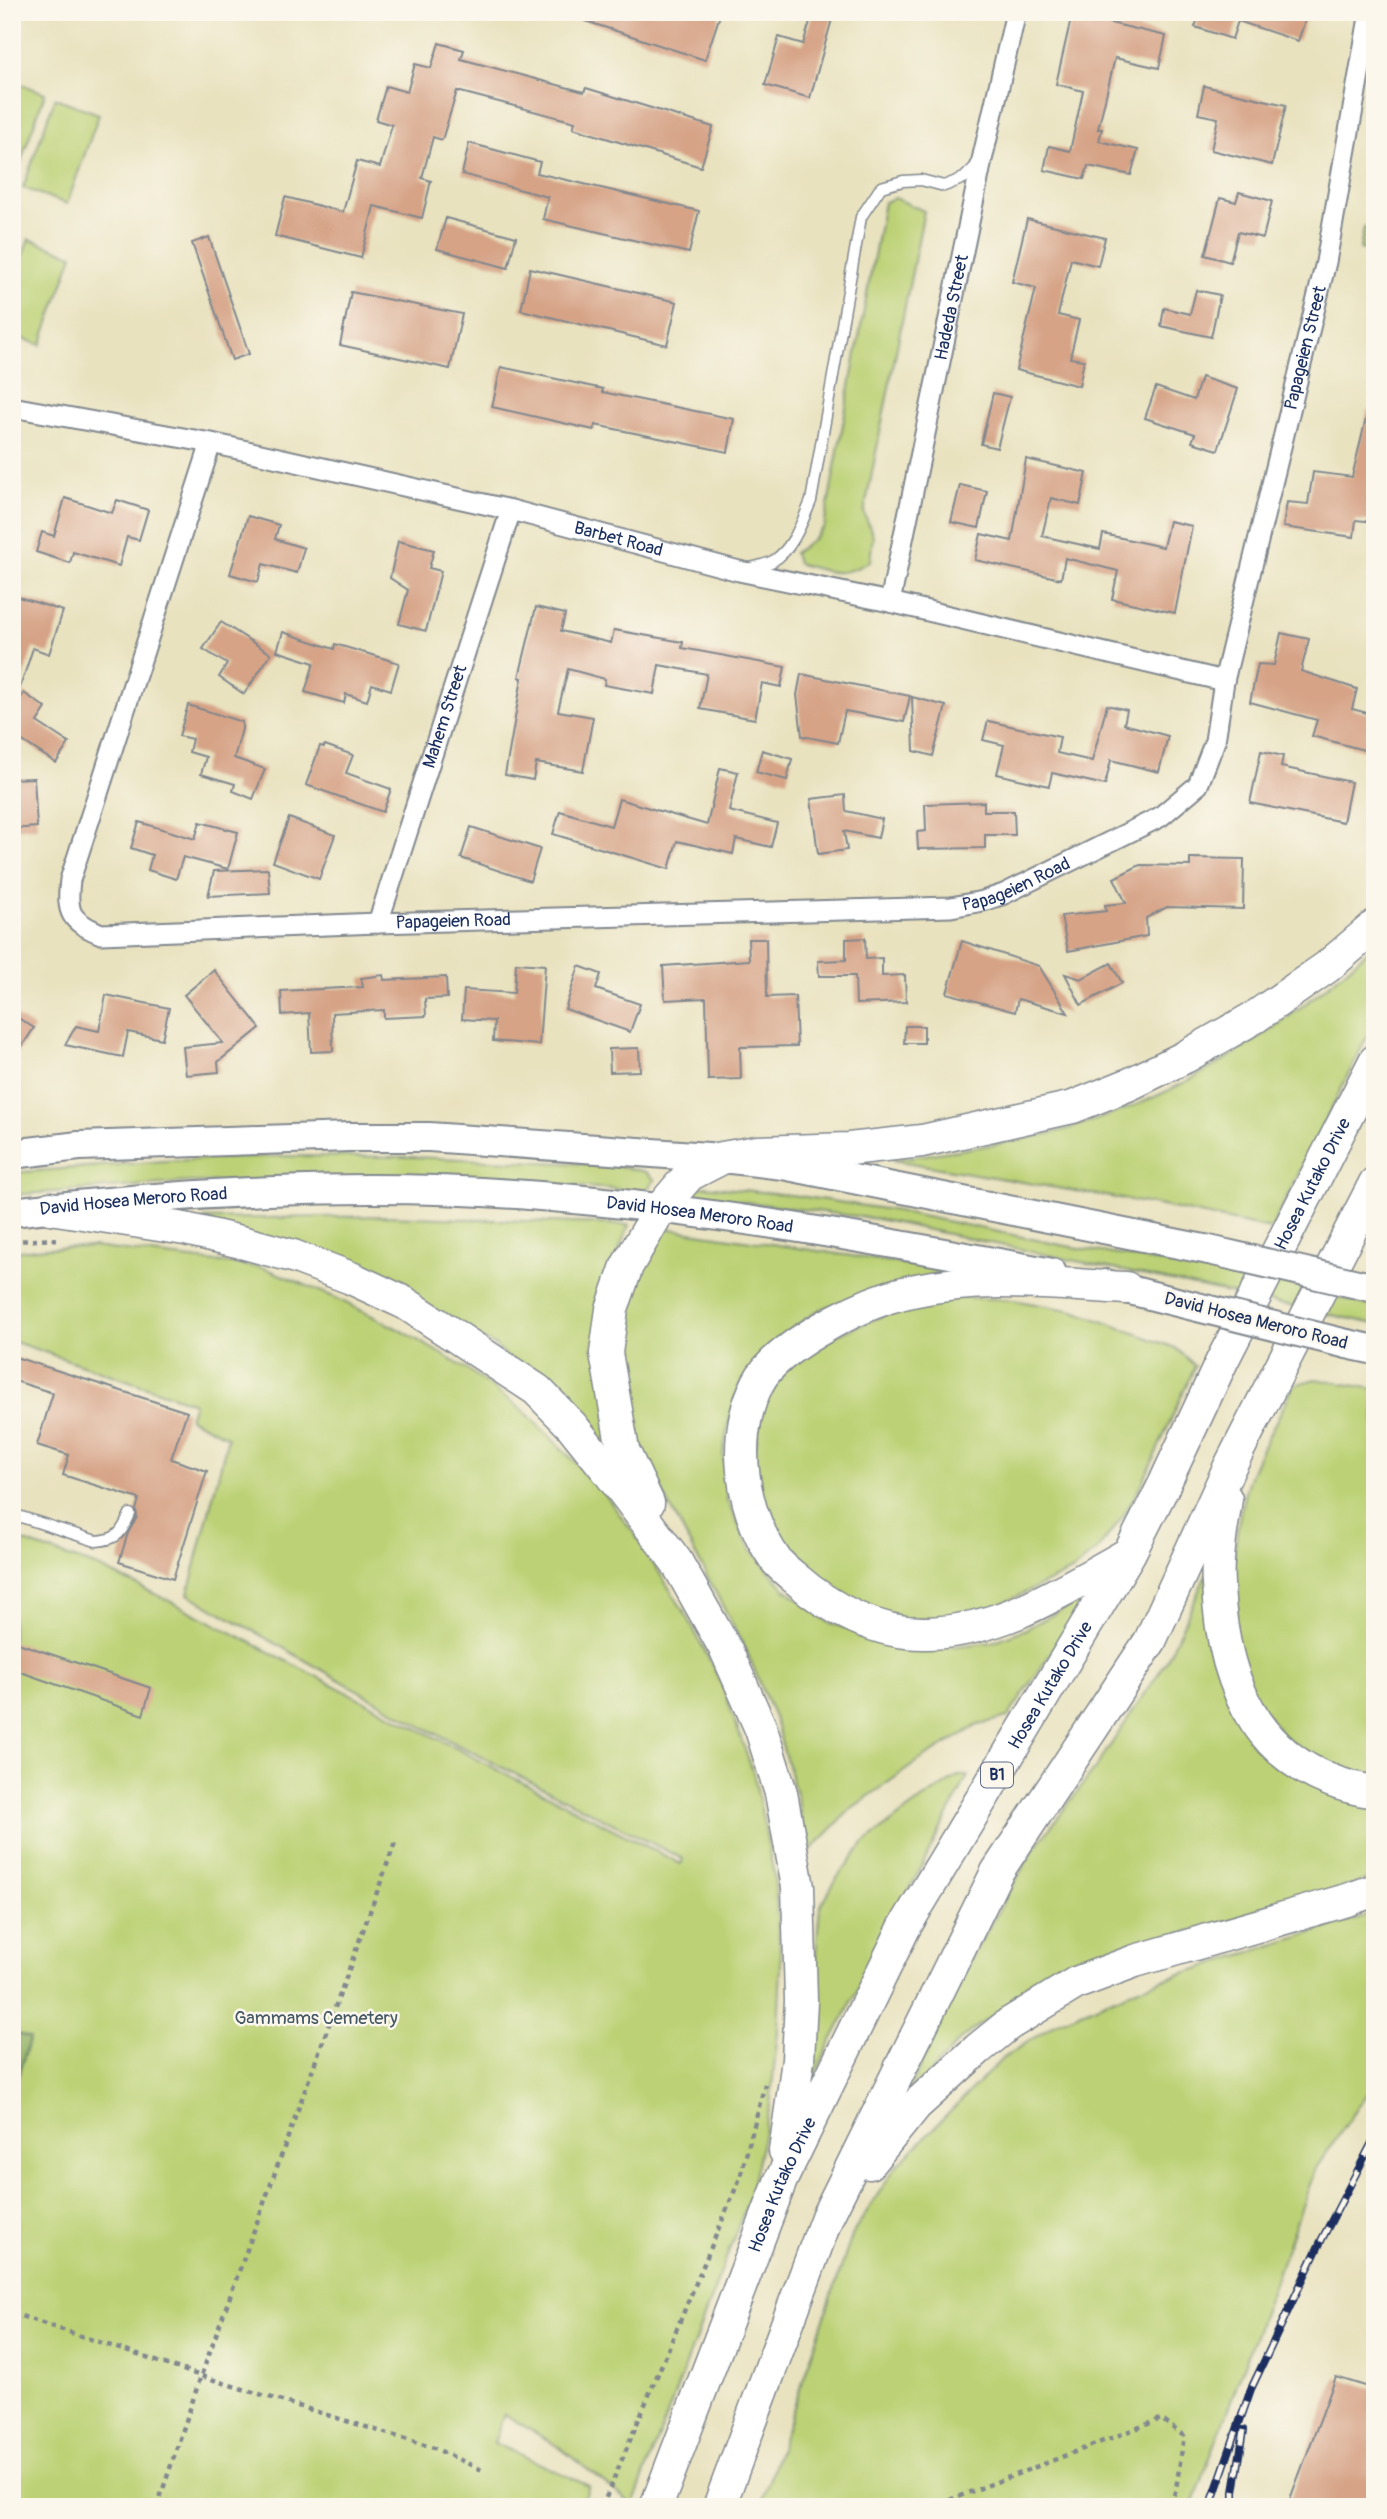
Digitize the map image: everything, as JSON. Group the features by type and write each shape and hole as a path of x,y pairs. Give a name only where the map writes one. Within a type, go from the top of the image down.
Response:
{"main road":[{"path":"781,2180 798,2060 801,2001 798,1888 781,1793 761,1729 726,1650 676,1561 623,1450 606,1353 612,1309 627,1266 660,1209 689,1175 722,1158 757,1152 849,1149 922,1141 1073,1107 1130,1084 1185,1057 1255,1017 1327,967 1375,926"},
{"name":"Hosea Kutako Drive","path":"656,2507 781,2180 904,1928 1129,1554 1228,1349 1375,1061"},
{"path":"12,1154 79,1146 429,1137 722,1158 783,1165 1209,1250 1375,1288"},
{"path":"719,2507 827,2217 997,1872 1150,1641 1230,1466 1375,1183"},
{"name":"David Hosea Meroro Road","path":"12,1212 237,1193 405,1189 540,1196 775,1223 1126,1288 1375,1350"},
{"path":"50,1208 185,1229 293,1256 351,1278 405,1303 537,1390 572,1426 676,1561"},
{"path":"1126,1288 977,1281 937,1286 888,1297 835,1320 778,1359 758,1381 746,1416 742,1439 747,1497 758,1529 777,1562 806,1588 838,1610 877,1626 926,1633 964,1630 992,1623 1031,1608 1129,1554"},
{"path":"1230,1466 1217,1582 1228,1660 1242,1699 1265,1736 1290,1759 1324,1779 1375,1792"},
{"path":"827,2217 916,2105 1009,2024 1076,1983 1135,1961 1347,1900 1375,1889"}],"street":[{"name":"Hadeda Street","path":"890,602 982,160 1016,12"},
{"name":"Papageien Street","path":"1224,681 1326,262 1370,12"},
{"name":"Barbet Road","path":"12,407 211,443 511,510 739,571 890,602 1224,681"},
{"name":"Papageien Road","path":"211,443 69,880 71,915 81,925 101,934 378,923 951,907 983,901 1004,894 1160,817 1198,785 1215,740 1224,681"},
{"name":"Mahem Street","path":"378,923 511,510"}],"lane":[{"path":"739,571 772,561 786,551 811,501 861,217 881,187 903,181 921,180 944,186 964,178 982,160"},
{"path":"12,1514 96,1541 109,1541 117,1536 130,1514"}],"path":[{"path":"12,1241 63,1239"},
{"path":"157,2507 201,2376 396,1840"},
{"path":"602,2507 740,2178 769,2072"},
{"path":"12,2313 201,2376 434,2448 484,2471"},
{"path":"931,2507 1161,2419 1184,2436 1176,2488 1170,2507"}],"green space":[{"path":"12,81 45,93 13,183 12,183"},
{"path":"55,98 99,114 67,204 23,188"},
{"path":"895,198 924,211 864,513 873,536 870,561 851,570 826,571 797,563 794,553 824,527 884,202"},
{"path":"1375,222 1375,252 1360,249 1364,228"},
{"path":"29,239 73,255 41,345 12,335 12,287"},
{"path":"1375,944 1375,1021 1271,1229 1157,1205 893,1160 1046,1135 1111,1115 1154,1097 1194,1078 1269,1031"},
{"path":"283,1156 412,1157 613,1165 646,1172 655,1180 645,1191 495,1181 190,1182 12,1195 12,1173 164,1161"},
{"path":"705,1186 799,1196 897,1211 1061,1245 1292,1285 1375,1307 1375,1324 877,1219 698,1196 693,1193 696,1188"},
{"path":"387,1216 629,1225 618,1253 617,1463 495,1345 203,1219"},
{"path":"657,1227 959,1272 872,1291 819,1310 783,1335 754,1362 737,1391 723,1453 727,1501 750,1549 784,1588 828,1622 872,1638 923,1650 992,1642 1026,1629 1090,1594 1008,1717 978,1725 920,1760 852,1808 807,1854 798,1801 775,1720 747,1652 633,1436 618,1351 629,1295"},
{"name":"Gammams Cemetery","path":"93,1247 265,1268 336,1298 404,1332 468,1370 524,1411 596,1483 636,1536 688,1618 722,1685 754,1775 774,1874 781,1965 778,2031 770,2105 750,2195 633,2505 559,2447 504,2414 494,2443 589,2486 581,2507 12,2507 12,1538 98,1567 174,1603 681,1864 683,1859 423,1727 188,1594 228,1437 189,1418 194,1403 12,1341 12,1252"},
{"path":"956,1297 1013,1300 1074,1311 1176,1348 1195,1366 1143,1482 1122,1518 1096,1551 1072,1571 986,1611 941,1619 902,1619 859,1605 808,1574 783,1545 762,1508 751,1468 765,1398 787,1368 816,1344 908,1305"},
{"path":"1315,1379 1375,1389 1375,1778 1317,1762 1285,1736 1263,1709 1247,1679 1235,1632 1235,1546 1245,1493 1252,1471 1294,1385"},
{"path":"1206,1575 1230,1698 1375,1802 1375,1878 1212,1926 1136,1944 1074,1969 1017,1997 962,2038 904,2101 972,1957 1034,1849 1094,1770 1166,1662"},
{"path":"958,1776 968,1776 807,2089 804,2083 820,1907 837,1878 863,1844"},
{"path":"1375,1913 1375,2083 1316,2168 1192,2507 760,2507 853,2233 895,2168 1002,2059 1058,2022 1146,1985"},
{"path":"12,2032 30,2038 12,2095"}],"building":[{"path":"570,12 721,12 705,60 570,16"},
{"path":"813,12 834,12 810,98 765,85 779,37 803,44"},
{"path":"1200,12 1308,12 1298,41 1238,21 1232,39 1195,27"},
{"path":"1072,14 1166,36 1159,68 1115,58 1098,129 1102,129 1099,141 1138,150 1131,175 1088,166 1084,179 1044,170 1049,146 1070,151 1083,91 1056,84"},
{"path":"439,43 464,50 461,59 584,92 586,88 713,127 701,167 573,128 575,122 457,91 442,140 433,137 422,178 431,181 422,218 374,206 361,258 275,236 285,197 343,212 357,161 380,167 392,125 376,120 386,86 407,92 415,64 431,68"},
{"path":"1204,86 1286,105 1272,165 1211,150 1218,118 1198,114"},
{"path":"469,143 540,162 537,173 699,211 689,253 543,219 548,197 462,174"},
{"path":"1239,192 1272,201 1263,238 1238,232 1230,262 1205,255 1220,198 1236,202"},
{"path":"446,218 516,237 508,268 437,249"},
{"path":"1027,219 1105,238 1098,266 1071,259 1058,315 1079,320 1070,358 1084,360 1079,386 1016,370 1036,288 1012,282"},
{"path":"209,237 249,354 232,360 192,243"},
{"path":"530,268 677,302 667,345 521,310"},
{"path":"1196,290 1220,295 1211,337 1161,326 1164,308 1190,314"},
{"path":"351,292 462,314 450,369 340,345"},
{"path":"501,367 603,389 602,392 734,419 728,452 595,425 594,430 492,407"},
{"path":"1201,377 1238,389 1218,450 1192,442 1195,434 1145,418 1156,387 1194,400"},
{"path":"993,393 1010,397 997,448 981,444"},
{"path":"1368,410 1375,411 1375,522 1356,520 1354,537 1283,527 1287,502 1308,504 1313,472 1352,477"},
{"path":"1026,459 1087,473 1080,505 1051,498 1042,536 1100,549 1103,534 1163,547 1169,521 1192,526 1175,613 1112,599 1118,571 1065,558 1061,579 975,560 981,534 1012,541"},
{"path":"960,485 987,491 979,528 951,522"},
{"path":"65,498 112,513 117,500 148,510 139,540 127,537 119,566 73,552 70,563 36,552 42,532 54,536"},
{"path":"248,516 279,525 275,539 304,548 297,573 263,564 258,582 230,574"},
{"path":"398,541 434,550 429,568 441,571 426,631 399,624 408,590 390,578"},
{"path":"12,595 63,611 49,654 33,648 16,700 12,700"},
{"path":"536,607 565,614 561,631 611,643 614,630 683,642 682,648 785,667 781,687 762,683 755,719 700,709 707,674 659,665 654,694 604,685 605,679 568,669 558,711 593,717 583,771 536,763 533,780 505,775 522,678 519,677"},
{"path":"221,622 271,654 244,694 219,677 227,664 203,649"},
{"path":"283,632 334,649 335,644 399,663 391,690 372,684 367,701 346,694 344,703 305,692 314,663 277,651"},
{"path":"1281,633 1309,639 1301,671 1357,689 1352,709 1375,715 1375,753 1312,736 1317,720 1250,702 1258,664 1274,665"},
{"path":"801,674 910,696 904,722 845,711 838,743 802,736 797,695"},
{"path":"24,693 46,708 37,722 69,743 56,763 12,734 12,711"},
{"path":"912,697 946,706 933,756 914,751"},
{"path":"188,705 242,722 234,758 265,769 253,799 233,791 235,784 201,774 206,757 189,752 192,739 179,736"},
{"path":"1107,705 1127,710 1124,724 1168,736 1159,772 1111,760 1105,785 1052,773 1049,786 997,774 1004,745 983,740 988,721 1060,737 1057,753 1092,761"},
{"path":"325,745 353,755 346,773 391,789 383,812 306,785 320,746"},
{"path":"762,750 792,759 787,780 756,772"},
{"path":"1261,751 1283,756 1281,767 1351,782 1343,822 1250,803"},
{"path":"720,768 738,772 729,811 777,823 771,847 736,839 733,854 677,841 669,869 553,834 560,811 611,826 619,799 707,825"},
{"path":"34,778 37,827 12,829 12,779"},
{"path":"845,795 846,811 882,819 878,838 844,831 847,850 818,854 811,799"},
{"path":"984,802 984,811 1014,811 1015,835 985,835 985,848 918,849 917,832 926,831 925,804"},
{"path":"289,818 335,835 319,879 273,862"},
{"path":"139,822 195,839 200,822 238,832 228,869 183,857 176,879 148,870 152,855 131,848"},
{"path":"471,827 540,849 530,881 461,858"},
{"path":"1190,858 1244,859 1243,909 1167,907 1146,918 1147,936 1068,951 1061,916 1106,911 1105,905 1126,903 1114,878 1140,865 1190,866"},
{"path":"268,869 270,893 208,896 214,871"},
{"path":"865,938 866,959 882,958 882,976 905,975 906,1002 856,1004 855,976 819,976 818,961 846,960 846,939"},
{"path":"748,939 766,939 767,997 795,996 797,1046 740,1047 741,1079 708,1080 706,998 665,1000 663,966 749,960"},
{"path":"962,941 1039,966 1068,1013 1018,999 1015,1012 947,993"},
{"path":"516,963 545,965 539,1045 493,1041 494,1021 462,1019 464,990 514,993"},
{"path":"1111,963 1122,983 1081,1005 1065,974 1081,979"},
{"path":"579,966 601,974 596,989 640,1004 630,1032 565,1009"},
{"path":"214,970 260,1028 218,1062 219,1072 186,1075 183,1047 223,1043 184,995"},
{"path":"383,975 384,980 446,977 447,998 425,999 426,1016 384,1018 384,1010 332,1013 333,1051 311,1052 309,1013 282,1015 281,991 363,987 361,978"},
{"path":"106,995 169,1008 162,1039 128,1032 123,1057 65,1045 76,1026 99,1031"},
{"path":"12,1014 34,1028 12,1061"},
{"path":"905,1026 924,1026 924,1043 904,1043"},
{"path":"639,1048 640,1071 610,1072 609,1049"},
{"path":"12,1356 187,1412 171,1459 207,1471 173,1579 119,1562 128,1533 137,1517 139,1499 63,1475 69,1455 37,1445 53,1393 12,1380"},
{"path":"12,1641 151,1688 143,1715 12,1669"},
{"path":"1336,2377 1375,2389 1375,2507 1287,2507"}],"railway":[{"path":"1210,2507 1251,2389 1322,2239 1375,2137"},
{"path":"1234,2507 1244,2430"}]}
